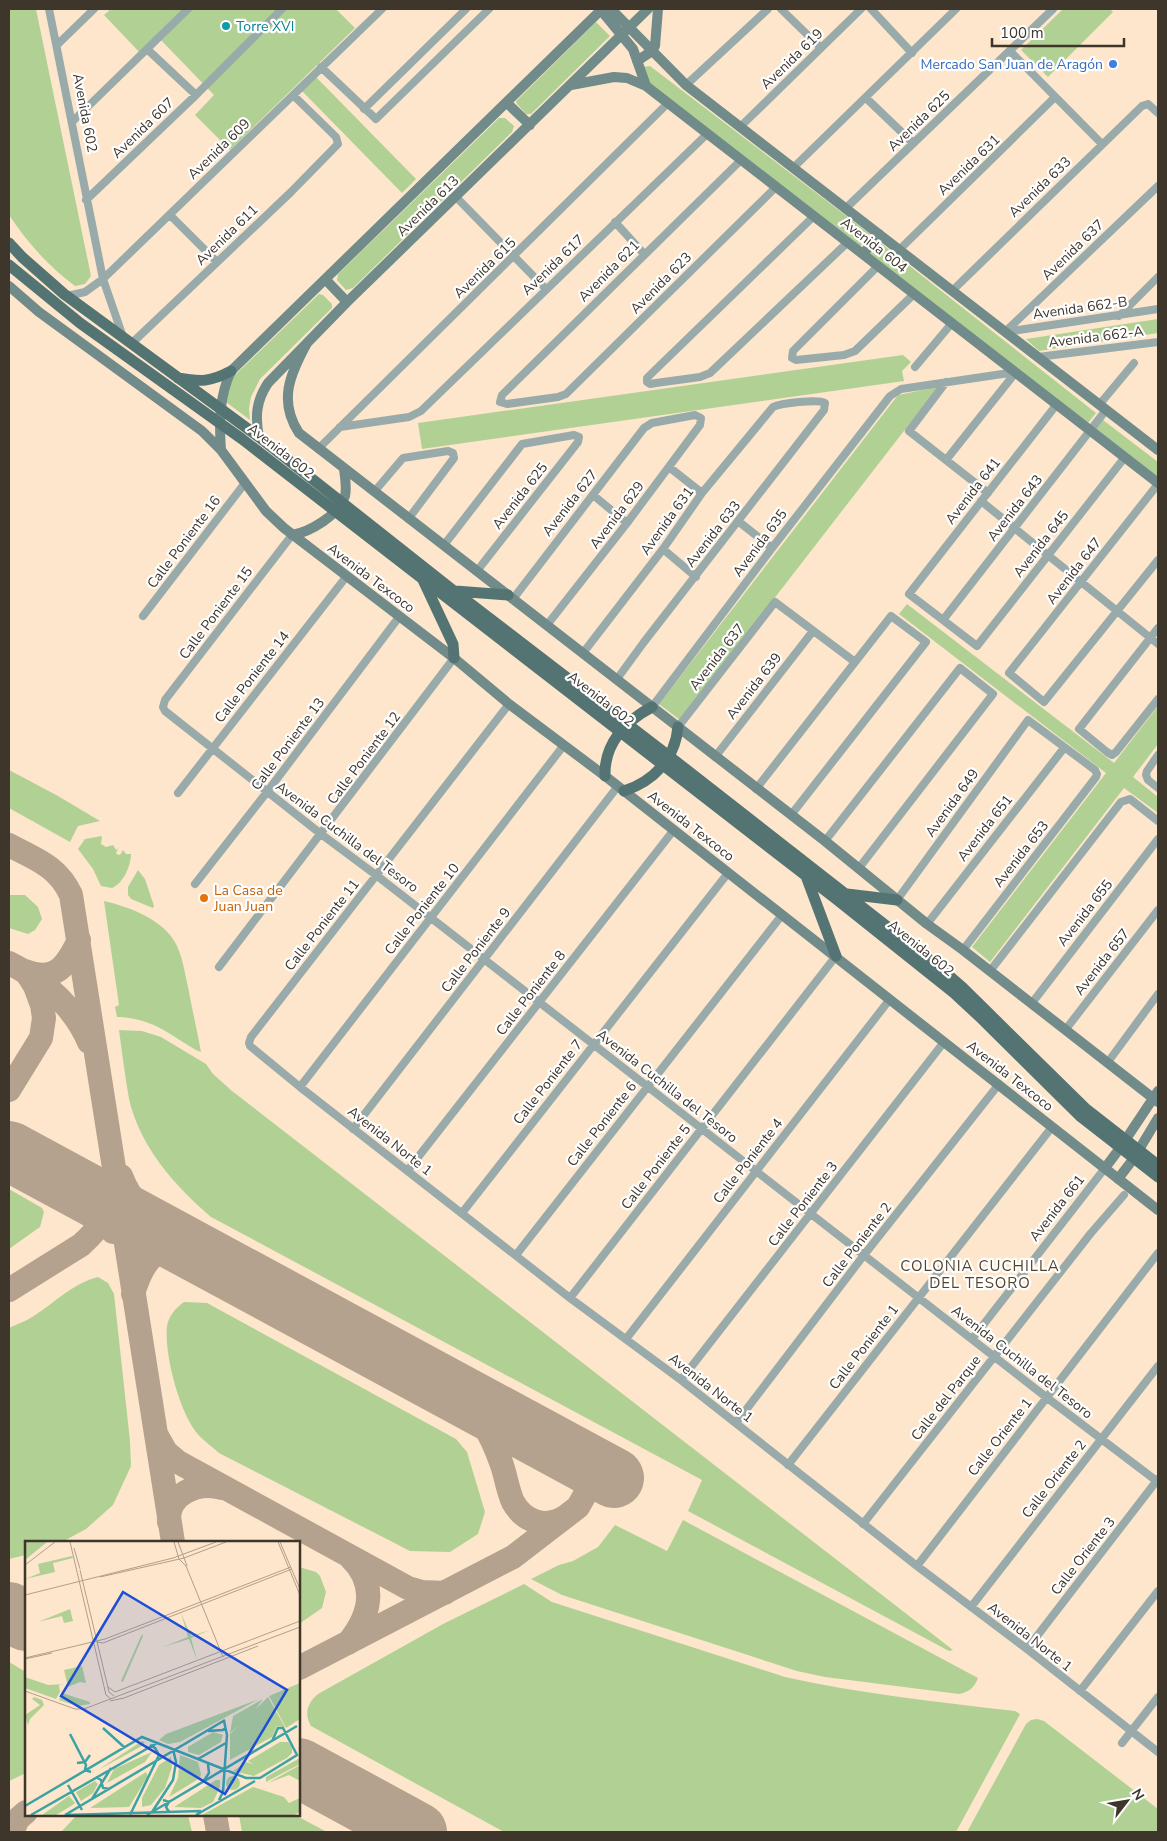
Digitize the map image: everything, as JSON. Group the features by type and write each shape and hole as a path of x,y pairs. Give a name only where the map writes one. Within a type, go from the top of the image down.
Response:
{"main road":[{"name":"Avenida 602","path":"9,243 47,280 67,296 259,437 338,508 422,579 846,894 963,988 1123,1144"},
{"name":"Avenida 602","path":"9,265 80,324 454,591 623,728"},
{"path":"176,377 190,380 212,380 231,371"},
{"path":"422,579 453,644 454,658"},
{"path":"454,591 510,597"},
{"path":"605,776 606,756 623,728 636,716 652,707"},
{"path":"621,789 645,782 666,761 675,744 678,727"},
{"name":"Avenida 602","path":"666,761 806,876 954,993 982,1018 1081,1117 1136,1154 1158,1177"},
{"path":"806,876 836,956"},
{"path":"846,894 897,900"},
{"name":"Avenida 602","path":"1136,1154 1158,1165"}],"street":[{"name":"Avenida 602","path":"49,9 103,279 128,341"},
{"path":"57,45 94,9"},
{"path":"72,122 188,9"},
{"name":"Avenida 607","path":"86,200 196,95 282,9"},
{"name":"Avenida 609","path":"67,296 85,292 103,279 382,9"},
{"path":"364,109 466,9"},
{"path":"321,67 376,119 489,9"},
{"name":"Avenida 604","path":"601,9 652,51 686,85 1158,450"},
{"name":"Avenida 613","path":"219,423 224,389 231,371 601,9"},
{"name":"Avenida 604","path":"611,9 626,31 646,86 1158,483"},
{"name":"Avenida 613","path":"259,437 256,412 261,394 268,383 347,302 648,9"},
{"path":"637,61 652,51 656,40 655,30 658,9"},
{"path":"686,85 768,9"},
{"path":"781,9 821,48"},
{"name":"Avenida 619","path":"740,127 861,9"},
{"path":"871,9 912,53"},
{"path":"793,168 956,9"},
{"name":"Avenida 625","path":"845,209 1053,9"},
{"path":"147,49 196,95"},
{"path":"1010,51 1102,144"},
{"path":"570,86 614,77 627,78 646,86"},
{"name":"Avenida 611","path":"128,341 218,262 291,192 338,142 336,137 293,95"},
{"name":"Avenida 631","path":"899,250 1055,97"},
{"path":"866,98 913,143"},
{"path":"506,103 530,125"},
{"name":"Avenida 615","path":"318,449 668,103"},
{"name":"Avenida 633","path":"952,291 1142,106 1148,104 1158,113"},
{"name":"Avenida 617","path":"340,426 416,415 707,134"},
{"name":"Avenida 621","path":"500,402 502,395 741,160"},
{"name":"Avenida 637","path":"1005,332 1158,186"},
{"name":"Avenida 623","path":"500,402 507,404 563,396 776,187"},
{"path":"456,197 546,288"},
{"path":"170,215 218,262"},
{"path":"814,216 651,374 647,378 647,382 650,384 707,375 848,242"},
{"path":"615,222 644,254"},
{"path":"863,254 879,234"},
{"path":"878,266 793,351 792,358 796,360 844,355 855,351 914,294"},
{"path":"1119,316 1158,277"},
{"path":"326,280 347,302"},
{"name":"Avenida Texcoco","path":"9,286 39,312 195,426 221,450 266,511 292,535 454,658 509,704 605,776 673,831 836,956 1158,1210"},
{"name":"Avenida 662-B","path":"1005,332 1158,309"},
{"path":"915,367 952,323"},
{"name":"Avenida 662-A","path":"1038,357 1158,342"},
{"name":"Avenida 602","path":"307,343 292,374 288,392 288,406 292,420 299,433 859,868 927,924 1157,1097"},
{"name":"Avenida 643","path":"943,620 1091,430 1103,408 1134,363"},
{"path":"988,492 911,433 910,428 946,382 1016,372"},
{"path":"946,460 1016,372"},
{"name":"Avenida 635","path":"652,707 890,396 901,389 946,382"},
{"name":"Avenida 631","path":"583,653 663,549 702,494 775,406 819,401 825,403"},
{"name":"Avenida 633","path":"617,679 824,410 825,403"},
{"name":"Avenida 641","path":"943,620 908,594 1057,404"},
{"name":"Avenida 627","path":"510,597 649,425 695,415 701,418"},
{"name":"Avenida 629","path":"547,625 700,426 701,418"},
{"path":"219,423 221,450"},
{"name":"Avenida 625","path":"444,545 524,443 574,435 578,436 578,442 478,571"},
{"path":"374,492 403,458 448,451 453,453 454,458 409,518"},
{"name":"Avenida 645","path":"943,620 977,646 1125,457"},
{"path":"669,467 702,494"},
{"path":"292,535 300,534 318,526 338,508 345,496 344,468"},
{"name":"Calle Poniente 16","path":"143,616 245,483"},
{"name":"Avenida 647","path":"1118,612 1044,702 1009,673 1082,583 1158,483"},
{"path":"592,495 627,523"},
{"path":"981,501 1158,644"},
{"path":"738,521 772,548"},
{"name":"Calle Poniente 15","path":"163,707 166,700 292,535"},
{"path":"663,549 696,576"},
{"path":"1118,612 1158,560"},
{"name":"Calle Poniente 14","path":"178,793 346,577"},
{"name":"Avenida 637","path":"678,727 775,602 813,631"},
{"path":"756,789 891,616 926,642 791,815"},
{"name":"Calle Poniente 13","path":"195,884 399,617"},
{"path":"1158,628 1079,729 1112,755 1158,699"},
{"path":"813,631 855,662"},
{"name":"Avenida 639","path":"715,757 813,631"},
{"name":"Calle Poniente 12","path":"219,966 454,658"},
{"path":"825,842 960,668 993,694 859,868"},
{"name":"Calle Poniente 11","path":"248,1043 509,704"},
{"name":"Avenida Cuchilla del Tesoro","path":"163,707 168,714 267,792 973,1338 1046,1397 1158,1481"},
{"name":"Avenida 649","path":"897,900 1028,720 1064,748"},
{"name":"Calle Poniente 10","path":"300,1087 564,745"},
{"name":"Avenida 653","path":"963,950 1096,777 1097,774 1064,748"},
{"name":"Avenida 651","path":"927,924 1064,748"},
{"path":"1158,756 1146,775 1148,780 1158,788"},
{"name":"Calle Poniente 9","path":"353,1129 621,789"},
{"path":"990,971 1122,802 1127,799 1133,801 1158,821"},
{"name":"Calle Poniente 8","path":"408,1170 673,831"},
{"name":"Avenida 655","path":"1032,1003 1158,839"},
{"name":"Calle Poniente 7","path":"462,1213 728,873"},
{"name":"Avenida 657","path":"1066,1030 1158,910"},
{"name":"Calle Poniente 6","path":"516,1255 782,915"},
{"name":"Calle Poniente 5","path":"570,1298 836,956"},
{"path":"1108,1062 1158,994"},
{"name":"Calle Poniente 4","path":"626,1339 890,1000"},
{"name":"Calle Poniente 3","path":"681,1380 944,1042"},
{"name":"Avenida Norte 1","path":"248,1043 353,1129 570,1298 681,1380 916,1566 1027,1649 1158,1752"},
{"name":"Calle Poniente 2","path":"736,1423 864,1255 999,1084"},
{"name":"Avenida 661","path":"973,1338 1105,1168 1157,1097"},
{"path":"1118,1179 1158,1118"},
{"name":"Calle Poniente 1","path":"788,1465 1052,1127"},
{"name":"Calle del Parque","path":"863,1524 1090,1233 1124,1195"},
{"name":"Calle Oriente 1","path":"916,1566 1158,1253"},
{"name":"Calle Oriente 2","path":"971,1607 1158,1366"},
{"name":"Calle Oriente 3","path":"1027,1649 1158,1481"},
{"path":"1080,1691 1158,1591"},
{"path":"1122,1743 1158,1697"}],"green space":[{"path":"9,9 36,9 91,276 85,284 75,286 47,262 23,235 9,215"},
{"path":"111,9 336,9 355,28 230,150 195,115 214,95 159,38 142,55 104,15"},
{"path":"1063,9 1110,9 1113,12 1048,77 1021,50"},
{"path":"596,22 610,36 531,114 526,114 516,101"},
{"path":"650,66 870,234 860,247 647,82 643,67"},
{"path":"316,77 416,179 402,193 302,91"},
{"path":"499,118 505,118 514,126 512,132 353,288 346,290 337,280 338,274"},
{"path":"878,241 1096,413 1088,423 868,254"},
{"path":"319,294 323,295 332,304 332,308 260,379 251,397 249,408 250,420 226,402 227,391 234,376"},
{"path":"1158,319 1158,333 1039,351 1026,339"},
{"path":"903,355 911,362 902,371 904,381 422,449 418,423"},
{"path":"938,387 680,720 659,704 898,395"},
{"path":"1103,420 1158,462 1158,477 1096,429"},
{"path":"907,604 1114,763 1158,706 1158,744 1133,777 1158,797 1158,813 1124,788 990,962 972,947 1106,773 899,614"},
{"path":"9,770 100,821 78,826 70,842 9,808"},
{"path":"102,836 101,844 106,847 113,845 116,850 118,848 116,854 120,855 123,850 126,854 131,854 126,873 120,882 112,888 101,886 93,869 78,849 85,839"},
{"path":"138,870 145,879 153,908 131,899 128,895 128,887"},
{"path":"9,895 25,895 38,907 42,919 35,930 28,934 9,928"},
{"path":"104,901 146,916 164,929 177,946 182,961 201,1052 150,1023 117,1017 115,1007 119,1005"},
{"path":"119,1030 142,1031 161,1037 206,1064 213,1074 232,1091 953,1650 949,1651 688,1511 702,1480 211,1217 172,1179 141,1133 129,1099"},
{"path":"9,1189 42,1208 44,1212 40,1227 9,1249"},
{"path":"98,1277 108,1283 114,1294 131,1466 113,1505 86,1529 64,1541 25,1541 25,1555 9,1559 9,1328 36,1315 70,1290"},
{"path":"184,1302 207,1303 456,1439 467,1452 485,1512 478,1534 450,1552 410,1551 219,1453 198,1435 190,1422 179,1396 170,1366 167,1326 173,1312"},
{"path":"683,1520 978,1678 973,1687 959,1694 825,1677 797,1671 562,1595 531,1579 559,1565 573,1561 598,1547 615,1525 667,1551"},
{"path":"300,1567 316,1572 320,1576 326,1592 322,1608 300,1623"},
{"path":"524,1584 552,1602 785,1677 871,1693 1015,1711 1020,1714 956,1832 504,1832 311,1726 307,1713 311,1701 318,1694 443,1624"},
{"path":"9,1662 25,1671 25,1773 9,1781"},
{"path":"1031,1720 1044,1721 1158,1809 1158,1832 967,1832 1026,1724"},
{"path":"76,1816 188,1816 192,1832 61,1832"},
{"path":"239,1816 297,1816 327,1832 242,1832"}],"taxiway":[{"path":"9,845 37,859 53,870 66,885 71,895 173,1541"},
{"path":"25,971 45,975 53,973 65,964 79,940"},
{"path":"9,963 46,986 56,995 75,1017 89,1042"},
{"path":"9,1090 41,1038 44,1018 42,1005 35,986 28,975"},
{"path":"55,1176 85,1201 113,1232"},
{"path":"121,1176 130,1194 142,1211 172,1240"},
{"path":"9,1290 88,1239 104,1219 111,1204 114,1188"},
{"path":"133,1294 142,1271 154,1255 171,1248 195,1252"},
{"path":"441,1386 469,1407 486,1429 498,1454 511,1498 518,1509 529,1519 536,1522 550,1523 565,1517"},
{"path":"157,1436 166,1452 178,1462 408,1588 422,1592 445,1593"},
{"path":"300,1667 513,1557 578,1507 599,1470"},
{"path":"169,1522 173,1504 186,1492 203,1486 222,1488"},
{"path":"348,1643 362,1622 368,1600 365,1578 359,1567 350,1557"},
{"path":"9,1608 25,1611"},
{"path":"12,1832 18,1819 25,1813"},
{"path":"215,1816 218,1832"}],"runway":[{"path":"9,1151 614,1478"},
{"path":"9,1612 25,1620"},
{"path":"300,1769 417,1832"}],"place":[{"name":"Torre XVI","path":"226,26"},
{"name":"Mercado San Juan de Aragón","path":"1113,64"},
{"name":"La Casa de Juan Juan","path":"204,898"}],"district":[{"name":"COLONIA CUCHILLA DEL TESORO","path":"980,1274"}]}
